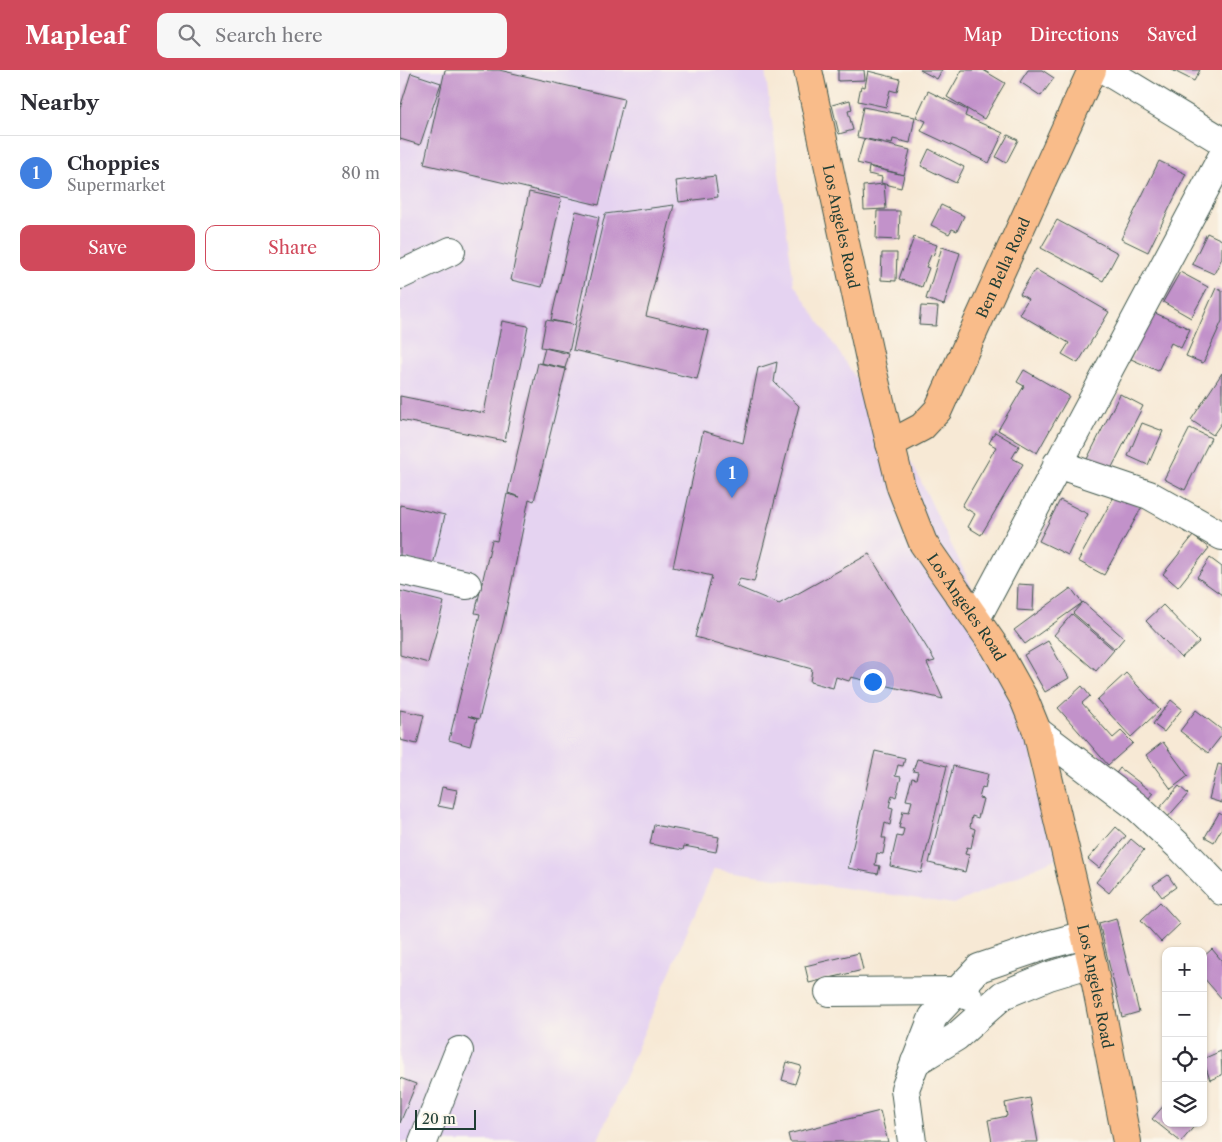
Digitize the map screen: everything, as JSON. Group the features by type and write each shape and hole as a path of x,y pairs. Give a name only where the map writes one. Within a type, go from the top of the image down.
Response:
{"main road":[{"name":"Los Angeles Road","path":"808,70 901,487 923,542 976,617 1010,672 1037,731 1092,964 1127,1142"},
{"name":"Ben Bella Road","path":"890,444 922,426 938,410 1092,70"}],"street":[{"path":"1106,70 1222,141"},
{"path":"976,617 1222,157"},
{"path":"400,275 451,251"},
{"path":"1057,464 1149,495 1222,536"},
{"path":"400,570 467,585"},
{"path":"1037,731 1137,807 1222,890"},
{"path":"912,1142 904,1089 933,1017 979,968 1085,935"},
{"path":"915,1062 956,1037 1003,995 1049,976 1092,964"},
{"path":"829,992 958,991 988,1009"},
{"path":"423,1142 459,1052"}],"shaded area":[{"path":"400,70 765,70 794,284 913,465 1010,667 1057,858 954,904 714,869 597,1142 400,1142"}],"building":[{"path":"445,70 499,70 624,99 599,205 424,164"},
{"path":"838,70 864,70 865,80 838,81"},
{"path":"920,70 942,70 937,79"},
{"path":"962,70 983,70 1005,83 984,119 947,97"},
{"path":"1028,70 1042,70 1054,78 1041,96 1020,82"},
{"path":"1172,70 1200,70 1194,81"},
{"path":"868,71 900,79 897,92 890,90 886,107 858,101 861,86 865,87"},
{"path":"411,73 441,83 420,145 400,139 400,108"},
{"path":"928,91 967,110 965,116 1003,133 989,163 921,131 926,121 916,117"},
{"path":"850,100 852,110 848,111 853,130 839,134 832,105"},
{"path":"863,107 915,117 910,143 893,139 892,144 857,137"},
{"path":"1008,135 1018,140 1006,163 996,157"},
{"path":"864,139 910,150 904,175 857,163"},
{"path":"929,149 964,167 956,183 921,166"},
{"path":"1159,161 1186,174 1148,252 1121,239"},
{"path":"869,167 904,175 901,188 881,183 882,177 868,174"},
{"path":"715,176 718,197 679,202 676,181"},
{"path":"884,184 886,209 864,210 863,186"},
{"path":"529,192 561,199 542,287 511,280"},
{"path":"674,205 646,316 709,331 697,379 573,350 605,214"},
{"path":"941,205 964,216 957,231 952,229 949,234 931,225"},
{"path":"576,211 599,217 575,325 551,320"},
{"path":"877,211 900,211 899,240 876,239"},
{"path":"1057,220 1118,253 1103,281 1041,248"},
{"path":"1207,233 1222,240 1222,258 1214,274 1192,264"},
{"path":"914,237 937,245 926,267 929,268 922,287 899,279"},
{"path":"942,247 960,253 944,305 926,299"},
{"path":"882,253 897,253 896,281 881,280"},
{"path":"1035,269 1109,312 1078,363 1062,354 1069,343 1019,314 1028,299 1020,294"},
{"path":"1180,272 1208,287 1191,318 1163,302"},
{"path":"1216,288 1222,291 1222,321 1203,363 1186,356"},
{"path":"921,306 938,307 936,326 919,325"},
{"path":"1153,312 1190,329 1181,348 1171,343 1158,371 1131,359 1135,351 1128,348"},
{"path":"546,320 575,325 569,352 541,347"},
{"path":"502,321 528,326 505,441 400,420 400,396 484,413"},
{"path":"545,348 569,354 565,368 541,363"},
{"path":"777,362 774,382 799,406 754,582 740,579 736,586 779,604 869,554 935,661 927,663 943,699 851,677 849,681 836,677 833,688 810,682 812,669 695,637 712,576 673,567 703,431 743,443 758,368"},
{"path":"538,363 566,369 534,501 529,499 504,620 479,719 468,716 477,719 470,746 449,740 480,614 475,613 492,540 497,541 507,494 520,497 508,493"},
{"path":"1024,370 1069,396 1037,453 998,430 1024,386 1017,382"},
{"path":"1222,373 1222,422 1213,435 1191,420"},
{"path":"1120,394 1143,406 1109,473 1086,461"},
{"path":"1142,423 1163,431 1148,465 1128,456"},
{"path":"1190,428 1211,438 1185,490 1164,479"},
{"path":"995,432 1019,446 1012,458 1023,464 981,535 968,527 975,514 962,506 996,447 989,443"},
{"path":"1116,493 1142,507 1104,575 1078,561"},
{"path":"1060,500 1088,514 1068,555 1039,541"},
{"path":"400,505 445,515 433,565 400,557"},
{"path":"1193,536 1209,548 1178,587 1163,574"},
{"path":"1210,558 1222,567 1222,595 1197,577"},
{"path":"1018,584 1034,585 1033,611 1017,610"},
{"path":"1071,588 1082,603 1025,644 1014,630"},
{"path":"400,591 444,602 428,663 400,655"},
{"path":"1083,602 1124,638 1115,649 1073,613"},
{"path":"1163,605 1199,642 1181,658 1146,621"},
{"path":"1072,614 1114,650 1096,671 1054,635"},
{"path":"1048,641 1069,678 1045,692 1024,655"},
{"path":"1126,673 1160,710 1131,737 1097,700"},
{"path":"1082,686 1090,696 1082,703 1113,738 1121,731 1133,743 1108,765 1058,708"},
{"path":"1171,700 1182,709 1164,732 1153,724"},
{"path":"400,710 424,715 417,744 400,740"},
{"path":"1196,710 1222,730 1222,735 1208,753 1180,731"},
{"path":"1163,742 1188,776 1171,789 1146,755"},
{"path":"875,751 905,758 903,766 898,765 895,776 901,777 896,797 892,795 889,807 893,808 890,825 885,823 882,838 886,838 883,854 877,853 875,865 880,866 878,874 848,868"},
{"path":"917,759 947,766 921,873 890,866 897,836 902,837 904,829 899,828 903,811 909,812 912,801 906,800 912,778 916,779 918,772 913,771"},
{"path":"1218,764 1222,765 1222,803 1209,799"},
{"path":"953,766 988,774 985,788 982,787 979,798 983,799 978,818 972,816 970,827 975,829 971,848 967,847 965,854 969,855 965,872 929,863"},
{"path":"1120,768 1153,793 1144,804 1112,779"},
{"path":"1179,786 1188,794 1166,819 1157,811"},
{"path":"442,787 457,790 453,809 438,806"},
{"path":"1219,813 1222,815 1222,828 1214,842 1205,837"},
{"path":"654,825 719,837 716,852 684,846 683,850 650,844"},
{"path":"1116,827 1126,836 1099,868 1088,859"},
{"path":"1131,839 1144,850 1109,893 1096,882"},
{"path":"1168,875 1176,887 1162,897 1153,885"},
{"path":"1160,902 1180,924 1161,942 1141,920"},
{"path":"1116,918 1139,1012 1122,1017 1099,923"},
{"path":"1212,949 1222,961 1222,999 1207,982 1207,953"},
{"path":"859,953 863,970 809,983 805,966"},
{"path":"1221,1051 1222,1075 1210,1080 1207,1071 1207,1057"},
{"path":"787,1062 801,1066 795,1084 782,1080"},
{"path":"400,1078 416,1084 400,1123"},
{"path":"1030,1098 1038,1142 992,1142 988,1120 1007,1116 1005,1103"},
{"path":"1162,1108 1162,1127 1152,1119"},
{"path":"880,1111 888,1142 790,1142 788,1134"},
{"path":"1162,1127 1194,1127 1181,1142"}],"place":[{"name":"Choppies","path":"732,498"}]}
